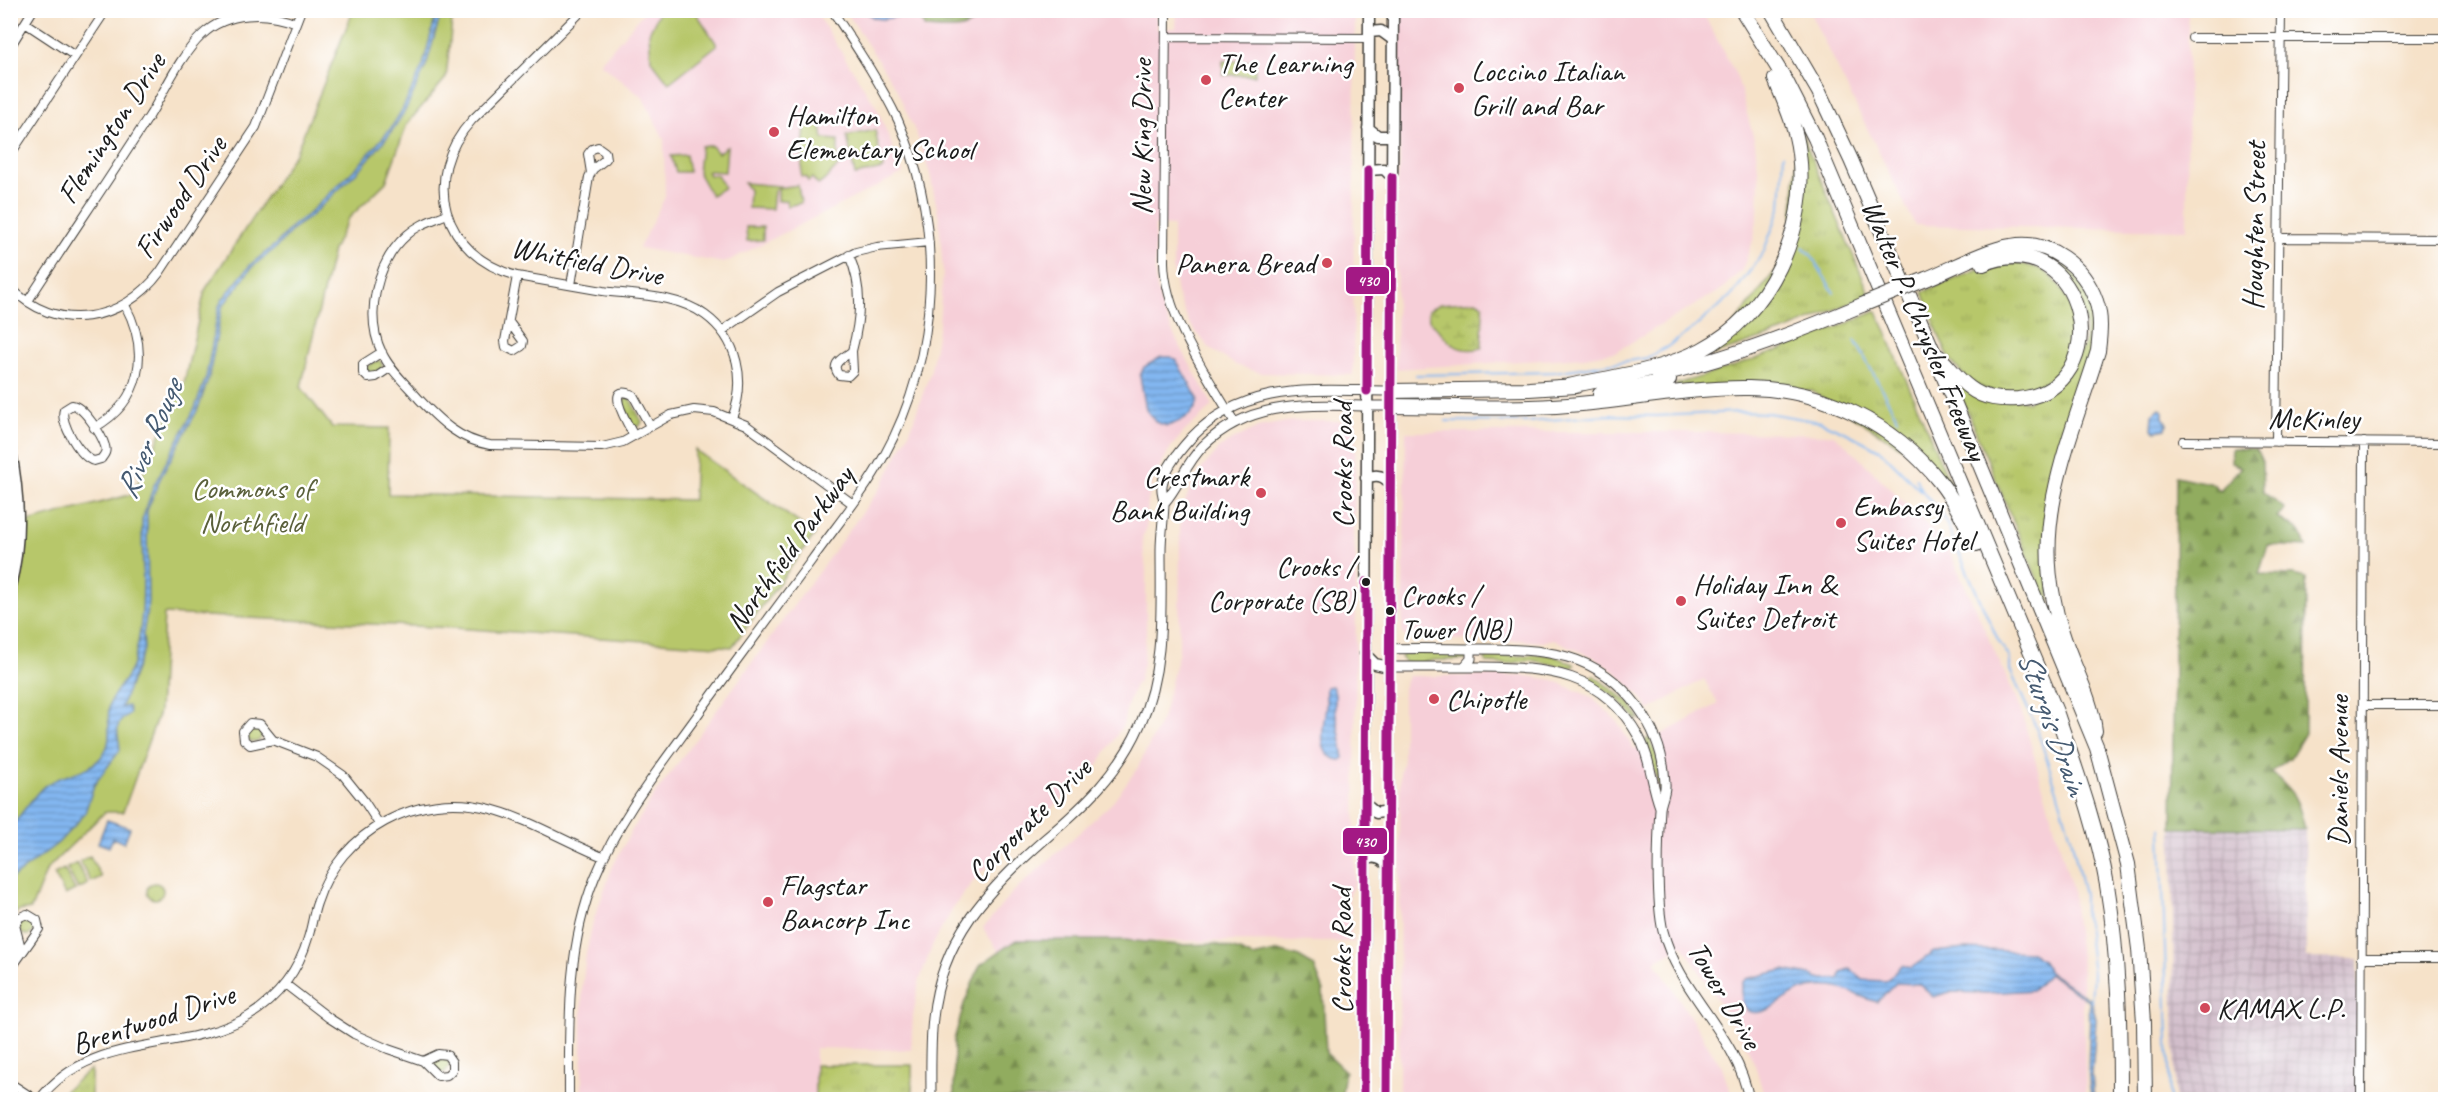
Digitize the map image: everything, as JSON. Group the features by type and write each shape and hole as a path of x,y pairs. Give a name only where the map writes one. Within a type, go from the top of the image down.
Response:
{"highway":[{"name":"Walter P. Chrysler Freeway","path":"1742,10 1786,81 1815,138 2057,714 2086,800 2106,883 2116,950 2120,1015 2120,1100"},
{"name":"Walter P. Chrysler Freeway","path":"1772,10 1820,92 1851,160 1933,351 2097,748 2128,864 2145,1022 2145,1100"},
{"path":"1568,386 1657,367 1703,349 1742,319 1760,299 1778,269 1794,234 1801,179 1799,153 1789,114 1755,30"},
{"path":"1527,408 1637,387 1728,366 1927,282 2000,248 2014,245 2035,246 2053,252 2070,262 2087,284 2096,301 2101,332 2098,351 2052,499 2049,553 2052,593 2061,631 2093,713 2097,748"},
{"path":"1927,282 1994,259 2014,257 2029,259 2044,265 2065,283 2077,305 2081,319 2079,346 2067,371 2054,385 2022,398 1997,399 1983,396 1956,376 1933,351"},
{"path":"1390,391 1504,390 1632,380 1694,367 1783,338 1863,308"},
{"path":"1390,406 1527,408 1747,388 1800,394 1847,409 1893,436 1913,453 1940,482 1963,519 2020,628"}],"main road":[{"name":"Crooks Road","path":"1364,1100 1369,10"},
{"name":"Crooks Road","path":"1387,1100 1393,10"},
{"path":"1369,35 1381,31 1392,39"},
{"path":"1368,128 1378,136 1392,136"},
{"path":"1368,170 1380,168 1392,177"},
{"path":"10,447 18,510 16,554 10,586"},
{"path":"1366,478 1380,476 1386,478 1390,484"},
{"path":"1365,654 1379,666 1389,667"},
{"path":"1365,804 1376,813 1389,811"},
{"path":"1365,860 1379,858 1388,866"}],"street":[{"path":"10,47 33,10"},
{"path":"10,155 106,10"},
{"name":"Firwood Drive","path":"10,287 28,301 51,313 71,317 98,315 125,305 144,291 256,127 301,10"},
{"name":"Whitfield Drive","path":"583,10 472,120 456,139 444,176 447,214 456,233 479,259 500,271 517,276 677,302 705,315 722,331 733,350 739,375 738,401 732,418"},
{"name":"Northfield Parkway","path":"569,1100 569,1000 575,945 589,893 603,857 621,823 644,789 853,504 885,455 916,379 929,310 929,242 920,187 905,139 885,94 832,10"},
{"path":"1166,10 1166,37"},
{"name":"Houghten Street","path":"2276,442 2281,10"},
{"name":"Flemington Drive","path":"28,301 144,124 183,59 202,34 219,24 243,15 276,16 296,22"},
{"path":"25,23 75,56"},
{"name":"New King Drive","path":"1235,423 1180,326 1166,289 1164,262 1166,37 1369,35"},
{"path":"2192,38 2445,38"},
{"path":"571,285 591,173"},
{"path":"447,214 408,233 393,249 386,262 374,309 375,332 382,352 391,367 448,427 475,442 499,446 593,448 613,446 671,415 694,410 714,412 746,425 853,504"},
{"path":"2278,238 2445,239"},
{"path":"722,331 778,292 849,255 877,247 929,242"},
{"path":"849,255 858,280 860,299 852,351"},
{"path":"509,322 517,276"},
{"path":"94,428 114,415 135,382 139,365 139,343 134,321 125,305"},
{"path":"382,352 363,364 363,373 368,378 372,378 391,367"},
{"name":"Corporate Drive","path":"931,1100 931,1041 934,1005 942,972 962,930 974,910 999,881 1102,787 1126,751 1145,712 1154,684 1160,648 1161,529 1164,503 1162,487 1177,456 1198,431 1228,410 1255,397 1277,392 1390,391"},
{"path":"634,436 618,405 618,399 622,394 633,395 650,426"},
{"path":"72,405 80,407 94,428 105,447 104,456 94,461 83,454 63,422 64,410 72,405"},
{"name":"Corporate Drive","path":"1164,503 1175,491 1189,464 1212,438 1235,423 1257,413 1277,407 1390,406"},
{"name":"McKinley","path":"2183,441 2445,443"},
{"name":"Daniels Avenue","path":"2361,1100 2364,442"},
{"path":"1177,456 1189,464"},
{"name":"Tower Drive","path":"1389,648 1544,650 1564,655 1595,669 1620,687 1640,711 1656,741 1665,781 1665,792 1660,807 1660,907 1665,939 1677,967 1737,1061 1749,1100"},
{"path":"1464,667 1471,659 1472,649"},
{"path":"1483,668 1482,659 1489,649"},
{"name":"Tower Drive","path":"1389,667 1548,670 1575,679 1607,698 1624,716 1639,738 1647,755 1654,792 1660,807"},
{"path":"2363,705 2445,705"},
{"path":"273,740 317,757 338,770 353,785 378,824"},
{"name":"Brentwood Drive","path":"37,1100 56,1080 84,1062 233,1024 258,1010 285,984 303,954 316,903 325,882 345,852 378,824 423,807 444,804 474,805 509,815 603,857"},
{"path":"10,970 39,929 37,920 27,914 20,917 15,925 22,952"},
{"path":"2361,958 2445,958"},
{"path":"285,984 354,1034 423,1061"},
{"path":"10,1083 37,1100"}],"shaded area":[{"name":"Hamilton Elementary School","path":"645,11 815,11 877,108 903,173 724,263 639,248 665,197 664,139 643,98 600,63"},
{"path":"846,11 1156,11 1157,29 1176,28 1177,11 1355,11 1353,375 1261,373 1236,365 1210,349 1189,323 1177,294 1173,269 1173,226 1155,225 1155,279 1161,305 1173,333 1213,406 1171,447 1153,480 1148,501 1146,530 1142,537 1146,571 1146,632 1143,663 1123,725 1096,768 978,875 955,905 933,944 919,982 913,1016 911,1050 815,1048 815,1099 582,1100 582,990 586,954 593,922 612,868 653,797 881,487 910,431 931,370 939,324 943,272 939,218 930,174 918,138 896,88"},
{"path":"1399,11 1702,11 1737,77 1755,143 1759,179 1758,213 1754,238 1742,270 1722,289 1615,352 1584,357 1396,369 1397,185 1400,165 1397,94"},
{"path":"1809,11 2188,11 2187,230 1915,225"},
{"path":"1292,421 1356,421 1355,882 1348,897 1351,910 1351,934 1355,942 1016,940 999,952 983,928 1012,893 1110,805 1137,769 1162,719 1179,651 1180,525 1192,483 1203,467 1227,443 1258,427"},
{"path":"1406,432 1707,432 1833,435 1844,443 1946,544 2020,707 2072,888 2082,972 2086,1099 1765,1099 1748,1049 1683,945 1655,961 1723,1069 1732,1099 1399,1100 1400,772 1403,760 1403,688 1408,676 1527,676 1553,680 1591,697 1616,720 1634,749 1718,704 1704,679 1649,710 1641,697 1613,670 1595,658 1553,639 1542,642 1518,640 1497,642 1407,639 1402,633"},
{"path":"2172,828 2305,829 2306,958 2358,959 2358,1099 2175,1099"}],"green space":[{"path":"660,10 695,11 716,43 716,46 669,83 651,60 649,33"},
{"path":"979,10 981,13 970,25 956,29 925,28 915,11"},
{"name":"Commons of Northfield","path":"353,11 453,11 446,78 407,124 386,182 348,219 333,250 301,387 332,427 389,428 388,494 693,500 695,450 815,534 732,647 454,628 164,614 159,712 123,812 105,812 47,869 31,909 18,911 11,920 10,630 24,567 28,522 133,494 184,383 205,290 297,150"},
{"path":"1223,61 1255,61 1255,75 1223,75"},
{"path":"811,120 821,125 823,139 838,140 838,167 818,185 812,178 808,181 806,177 801,176 805,125"},
{"path":"1799,128 1870,295 1787,330 1691,362 1720,342 1790,252"},
{"path":"875,130 883,169 855,175 847,136"},
{"path":"701,146 712,146 718,153 727,146 725,172 707,171 709,175 717,175 724,188 711,195 698,172"},
{"path":"686,155 689,172 676,172 671,156"},
{"path":"744,183 780,186 774,191 772,209 748,208 749,190"},
{"path":"798,185 801,203 787,206 786,200 778,201 778,188"},
{"path":"746,227 763,227 763,240 747,241"},
{"path":"2028,250 2057,260 2072,271 2083,286 2094,311 2094,346 2059,450 2049,607 1954,380 2028,402 2082,349 2085,324 2078,296 2073,287 2058,273 2027,255"},
{"path":"2006,261 2037,268 2053,278 2068,301 2075,326 2072,349 2061,368 2044,383 2022,391 1999,392 1977,385 1956,367 1941,341 1923,292 1993,263"},
{"path":"1476,301 1483,305 1482,348 1472,350 1457,347 1446,339 1429,320 1428,310 1440,304"},
{"path":"1877,311 1954,493 1932,466 1812,391 1677,389 1676,384 1777,351"},
{"path":"379,360 382,368 371,374 366,371 367,366"},
{"path":"627,397 642,422 639,427 633,426 622,403"},
{"path":"2232,448 2256,449 2262,462 2263,492 2285,509 2277,517 2300,531 2306,547 2268,545 2259,574 2293,575 2306,578 2305,733 2290,758 2271,772 2294,796 2305,829 2172,828 2176,476 2213,484 2220,490 2241,467 2231,463"},
{"path":"1468,652 1466,660 1406,663 1401,657 1404,653"},
{"path":"1551,655 1574,664 1574,666 1570,668 1531,660 1506,664 1486,663 1485,659 1488,656"},
{"path":"1594,676 1629,702 1640,719 1636,719 1616,697 1589,681 1590,677"},
{"path":"254,726 260,728 262,734 260,740 254,742 248,740 246,734 248,728"},
{"path":"1648,738 1651,739 1658,759 1662,790 1660,792 1645,741"},
{"path":"90,856 101,877 91,882 80,861"},
{"path":"77,863 88,884 78,889 67,868"},
{"path":"64,869 75,890 65,895 54,874"},
{"path":"152,883 158,883 163,891 161,897 152,899 147,894 147,888"},
{"path":"27,919 33,921 35,927 33,933 27,935 21,933 19,927 21,921"},
{"path":"1016,940 1125,940 1181,945 1215,944 1253,957 1279,951 1299,957 1314,966 1323,989 1326,1053 1345,1071 1341,1099 954,1099 954,1040 964,1004 980,965"},
{"path":"441,1057 449,1065 441,1073 433,1065"},
{"path":"815,1065 912,1065 912,1099 815,1100"},
{"path":"91,1069 91,1099 58,1099 62,1093"}],"water":[{"path":"437,11 440,11 440,17 426,66 405,111 390,134 362,167 309,218 295,227 276,248 253,266 222,307 209,377 198,409 160,479 147,511 148,604 143,635 144,649 121,707 128,706 130,713 118,726 120,750 94,785 85,813 75,825 58,843 11,879 11,826 42,788 90,766 106,750 109,737 110,703 131,670 140,629 143,592 142,520 154,485 195,408 206,377 219,306 251,264 276,244 293,225 307,215 360,164 391,128 423,65"},
{"path":"866,11 907,11 906,14 879,19 869,15"},
{"path":"1161,357 1171,357 1176,360 1198,399 1191,414 1167,426 1156,422 1146,410 1140,376 1144,367"},
{"path":"2160,408 2163,410 2163,417 2167,424 2166,429 2155,431 2152,429 2153,414"},
{"path":"1332,686 1335,693 1335,709 1344,758 1341,760 1327,753 1323,739 1326,687"},
{"path":"107,820 130,828 124,843 113,838 109,847 98,843"},
{"path":"1965,949 2030,952 2042,960 2049,972 2091,1000 2096,1019 2092,1074 2094,1099 2092,1099 2090,1087 2088,1063 2089,1001 2049,974 2033,990 1987,993 1950,992 1933,997 1920,984 1896,983 1877,1002 1841,989 1823,986 1802,990 1762,1012 1748,1011 1742,1002 1742,983 1746,979 1784,970 1814,976 1817,979 1839,979 1842,973 1850,968 1863,980 1886,981 1902,965 1911,968 1934,952"}],"waterway":[{"path":"1416,375 1554,372 1647,358 1667,347 1694,328 1733,294 1763,253 1781,206 1784,154"},
{"name":"Sturgis Drain","path":"1803,247 1811,255 1834,293"},
{"name":"Sturgis Drain","path":"1855,340 1898,419"},
{"path":"1446,421 1528,422 1604,415 1768,413 1821,422 1849,434 1881,451 1920,490"},
{"name":"Sturgis Drain","path":"1916,479 1923,493 1939,511 1948,526 1998,640 2010,658 2010,670 2037,729 2071,837 2084,895 2084,915 2093,974 2091,1002"},
{"path":"2161,828 2170,1100"}],"transit line":[{"name":"430","path":"1367,391 1368,170"},
{"name":"430","path":"1387,1100 1392,177"},
{"name":"430","path":"1364,1100 1366,582"}],"place":[{"name":"The Learning Center","path":"1206,80"},
{"name":"Loccino Italian Grill and Bar","path":"1459,88"},
{"name":"Hamilton Elementary School","path":"774,132"},
{"name":"Panera Bread","path":"1327,263"},
{"name":"Crestmark Bank Building","path":"1261,493"},
{"name":"Embassy Suites Hotel","path":"1841,523"},
{"name":"Crooks / Corporate (SB)","path":"1366,582"},
{"name":"Holiday Inn & Suites Detroit","path":"1681,601"},
{"name":"Crooks / Tower (NB)","path":"1390,611"},
{"name":"Chipotle","path":"1434,699"},
{"name":"Flagstar Bancorp Inc","path":"768,902"},
{"name":"KAMAX L.P.","path":"2205,1008"}],"water label":[{"name":"River Rouge","path":"149,439"}]}
